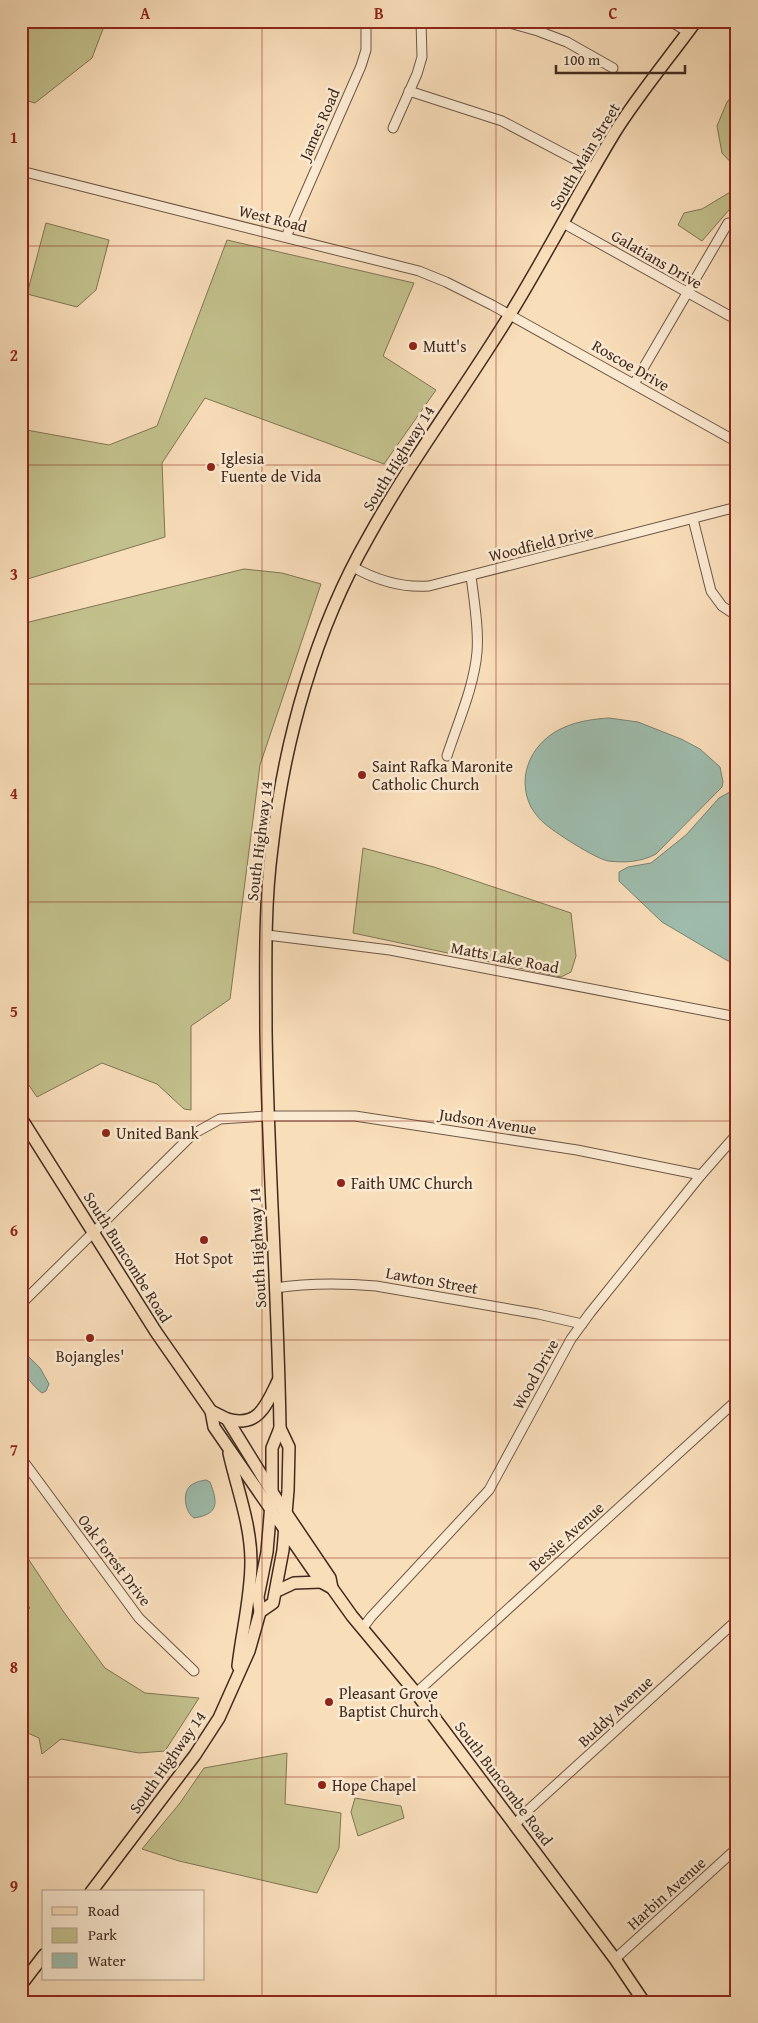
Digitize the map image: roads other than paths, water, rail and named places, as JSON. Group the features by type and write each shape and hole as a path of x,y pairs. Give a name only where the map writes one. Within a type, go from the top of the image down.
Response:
{"main road":[{"name":"South Main Street","path":"510,315 616,131 639,96 696,21"},
{"name":"South Highway 14","path":"93,1890 195,1756 218,1718 249,1651 260,1612 258,1597 267,1552 271,1508 272,1448 280,1428 267,1116 266,935 272,849 287,758 312,667 346,580 367,539 419,452 510,315"},
{"name":"South Buncombe Road","path":"21,1118 156,1332 211,1411 214,1428 321,1582 332,1588"},
{"path":"227,1419 242,1422 257,1415 265,1407 279,1379"},
{"name":"South Buncombe Road","path":"211,1411 227,1419 286,1514 330,1578 332,1588 362,1629 416,1693 615,1959 644,2002"},
{"name":"South Highway 14","path":"260,1612 273,1603 277,1591 286,1530 289,1447 280,1428"},
{"path":"227,1446 249,1534 251,1560 251,1581 241,1639 237,1677"},
{"path":"277,1591 294,1583 321,1582"},
{"path":"21,1984 42,1958"}],"street":[{"name":"James Road","path":"286,237 361,66 366,50 366,21"},
{"path":"393,128 422,57 421,21"},
{"path":"502,21 567,42 613,68"},
{"path":"670,21 688,32"},
{"path":"409,91 502,121 593,169"},
{"name":"West Road","path":"21,171 419,271 446,282 510,315"},
{"name":"Galatians Drive","path":"563,223 687,294 737,320"},
{"path":"634,384 728,224 737,228"},
{"name":"Roscoe Drive","path":"510,315 737,442"},
{"name":"Woodfield Drive","path":"353,568 382,581 407,586 429,586 737,508"},
{"path":"693,519 711,592 722,606 737,616"},
{"path":"447,756 476,663 477,639 471,576"},
{"name":"Matts Lake Road","path":"266,935 390,950 737,1018"},
{"name":"Judson Avenue","path":"21,1304 193,1134 220,1119 334,1115 375,1118 594,1153 701,1175"},
{"name":"Wood Drive","path":"362,1629 489,1490 558,1360 582,1324 701,1175 737,1134"},
{"name":"Lawton Street","path":"275,1288 349,1284 376,1286 538,1314 582,1324"},
{"name":"Bessie Avenue","path":"416,1693 737,1400"},
{"name":"Oak Forest Drive","path":"21,1458 139,1618 194,1671"},
{"name":"Buddy Avenue","path":"515,1825 525,1813 737,1620"},
{"name":"Harbin Avenue","path":"615,1959 736,1852"}],"water":[{"path":"609,718 638,722 681,739 700,749 720,767 722,787 656,854 639,860 627,862 608,861 585,850 541,821 531,807 527,795 526,771 530,760 544,740 570,725"},
{"path":"737,788 737,963 728,961 662,922 619,881 619,872 628,867 651,863 686,835 719,798"},
{"path":"21,1349 40,1368 49,1384 46,1391 42,1393 25,1373 21,1362"},
{"path":"206,1480 210,1482 213,1489 214,1506 208,1514 194,1518 188,1512 186,1494 190,1486"}],"place":[{"name":"Mutt's","path":"413,346"},
{"name":"Iglesia Fuente de Vida","path":"211,467"},
{"name":"Saint Rafka Maronite Catholic Church","path":"362,775"},
{"name":"United Bank","path":"106,1133"},
{"name":"Faith UMC Church","path":"341,1183"},
{"name":"Hot Spot","path":"204,1240"},
{"name":"Bojangles'","path":"90,1338"},
{"name":"Pleasant Grove Baptist Church","path":"329,1702"},
{"name":"Hope Chapel","path":"322,1785"}]}
